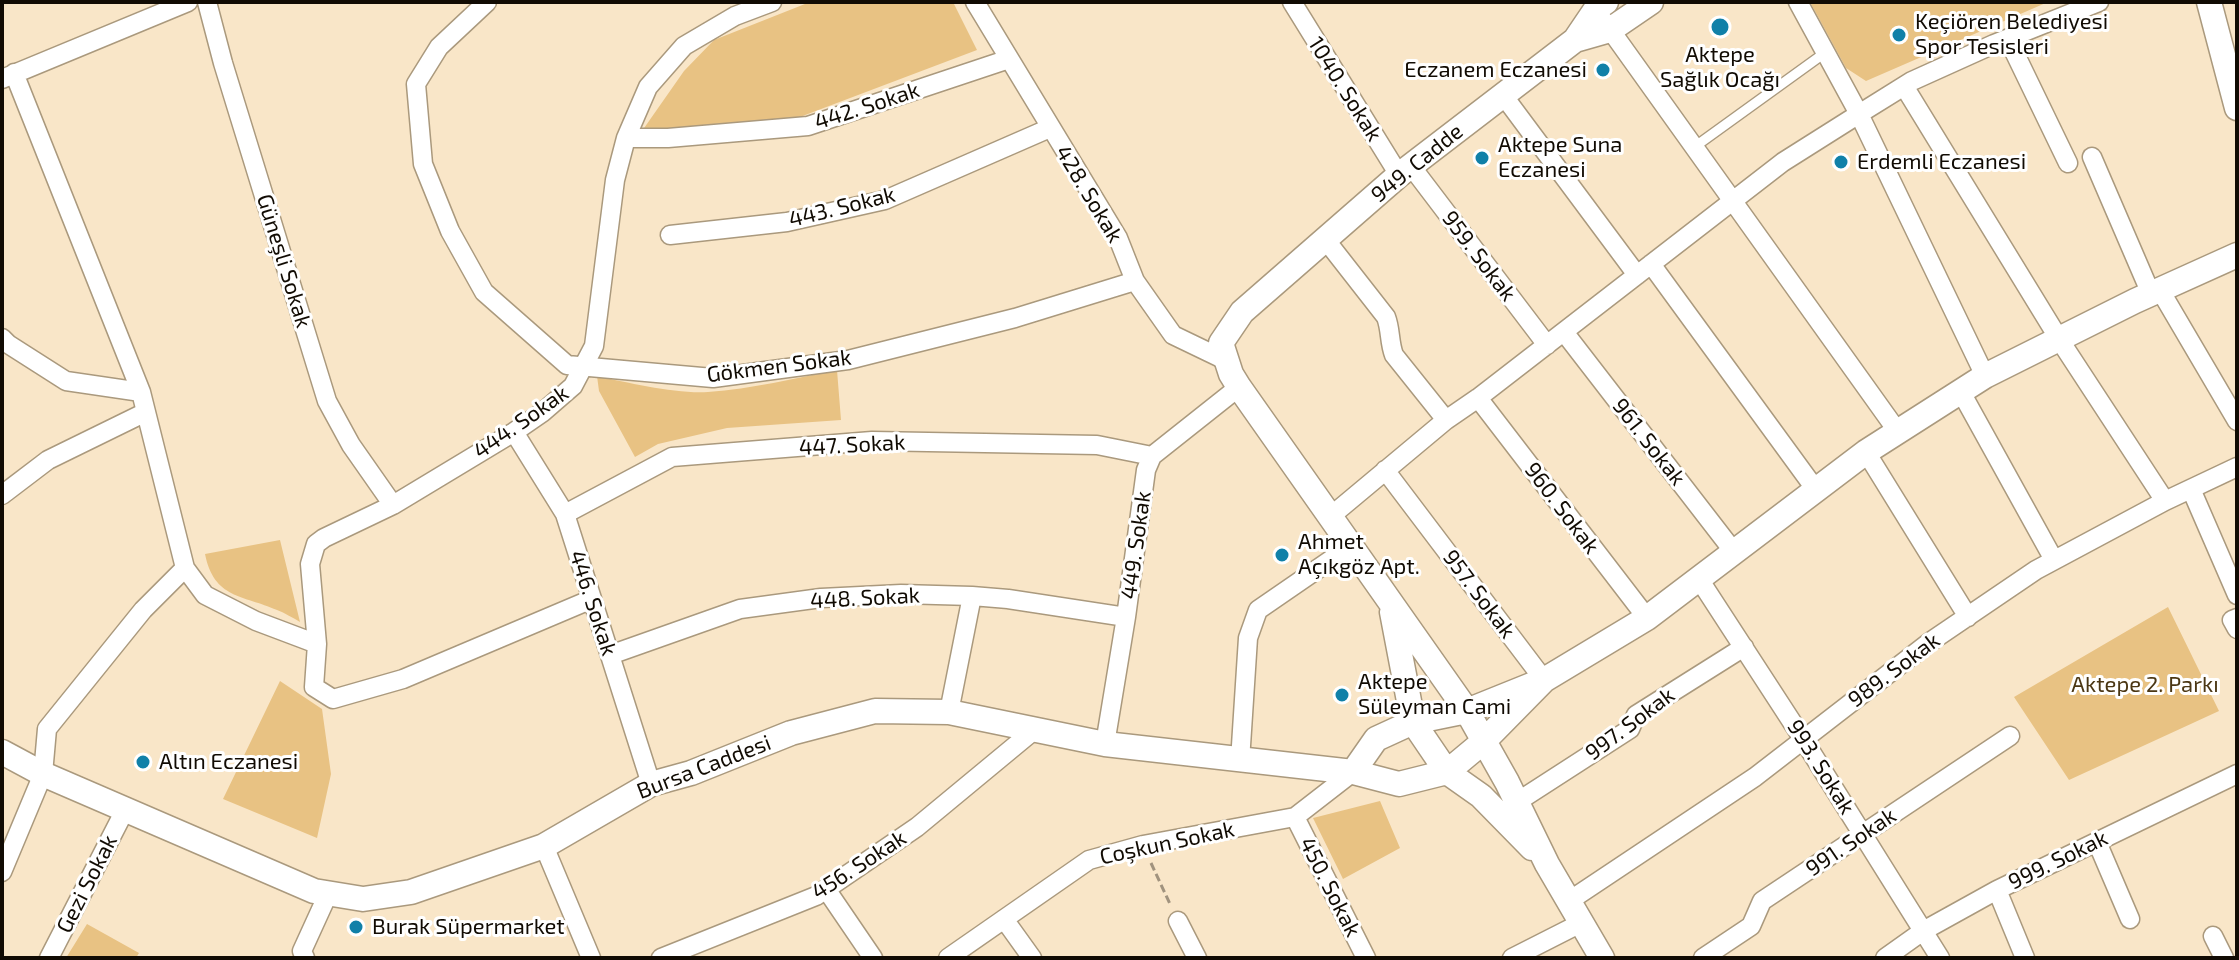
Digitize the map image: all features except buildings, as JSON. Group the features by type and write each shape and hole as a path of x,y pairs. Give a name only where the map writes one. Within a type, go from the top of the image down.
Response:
{"street":[{"path":"188,2 8,76 141,392 185,568 205,595 256,621 317,644"},
{"name":"Güneşli Sokak","path":"207,2 327,401 351,445 393,505"},
{"name":"Gökmen Sokak","path":"487,2 439,47 416,84 423,164 450,231 484,292 567,365 713,378 848,360 1015,318 1135,281"},
{"name":"444. Sokak","path":"592,599 403,679 333,699 314,687 317,644 310,564 316,544 393,505 514,432 573,386 594,346 615,180 626,138 648,87 684,46 735,16 772,2"},
{"name":"428. Sokak","path":"975,2 1118,238 1135,281 1173,335 1227,361"},
{"name":"1040. Sokak","path":"1292,2 1405,170"},
{"path":"1787,2 1822,55"},
{"path":"1798,2 1985,376"},
{"path":"1331,516 1446,420 1783,162 1904,86 2099,2"},
{"path":"2209,2 2237,108"},
{"name":"949. Cadde","path":"1227,361 1221,343 1242,312 1405,170 1601,18 1640,5"},
{"path":"1601,18 1691,150 1898,432"},
{"path":"2008,39 2068,163"},
{"name":"442. Sokak","path":"626,138 668,138 808,126 1009,59"},
{"path":"1904,86 2059,339 2165,501"},
{"path":"1503,95 1816,490"},
{"name":"443. Sokak","path":"670,235 787,222 885,200 1050,128"},
{"path":"2092,157 2155,292 2237,421"},
{"name":"959. Sokak","path":"1405,170 1547,345"},
{"path":"1325,239 1386,317 1390,328 1389,344 1394,355 1446,420"},
{"path":"1353,772 1376,739 1413,722 1467,711 1544,680 1647,618 1866,452 1985,376 2237,255"},
{"name":"961. Sokak","path":"1564,332 1734,552"},
{"path":"2,338 66,381 141,392"},
{"path":"1227,361 1239,387 1467,711 1547,864 1602,958"},
{"path":"1152,456 1239,387"},
{"path":"1961,392 2054,560"},
{"name":"960. Sokak","path":"1478,398 1647,618"},
{"path":"2,495 48,460 146,412"},
{"name":"446. Sokak","path":"514,432 565,514 651,784"},
{"name":"447. Sokak","path":"565,514 672,457 872,441 1097,445 1152,456"},
{"path":"1866,452 1968,617"},
{"name":"449. Sokak","path":"1105,744 1146,470 1152,456"},
{"name":"989. Sokak","path":"1569,901 1755,777 1927,644 2036,570 2165,501 2237,467"},
{"name":"957. Sokak","path":"1385,470 1544,680"},
{"path":"2191,489 2237,595"},
{"path":"1240,761 1248,638 1258,610 1351,546"},
{"path":"2,872 43,774 47,729 143,610 185,568"},
{"name":"993. Sokak","path":"1699,579 1940,958"},
{"name":"448. Sokak","path":"610,655 740,609 821,598 901,594 972,596 1126,617"},
{"path":"949,712 972,596"},
{"path":"1391,605 1413,722 1447,772 1481,796 1547,864"},
{"path":"2237,618 2232,620 2237,629"},
{"name":"997. Sokak","path":"1517,802 1630,729 1636,715 1744,647"},
{"path":"1447,772 1483,742 1544,680"},
{"name":"Bursa Caddesi","path":"2,752 43,774 314,891 363,899 411,892 544,846 651,784 691,773 791,733 875,711 949,712 1105,744 1353,772 1399,784 1447,772"},
{"name":"456. Sokak","path":"661,958 816,896 917,827 1033,731"},
{"name":"991. Sokak","path":"1703,958 1751,926 1762,901 2010,736"},
{"name":"Coşkun Sokak","path":"948,958 1089,860 1143,845 1295,817 1353,772"},
{"name":"999. Sokak","path":"1885,958 1923,931 1997,890 2237,774"},
{"name":"Gezi Sokak","path":"49,958 125,810"},
{"name":"450. Sokak","path":"1295,817 1366,958"},
{"path":"2097,842 2130,919"},
{"path":"544,846 591,958"},
{"path":"826,889 873,958"},
{"path":"1997,890 2025,958"},
{"path":"301,956 328,894"},
{"path":"1004,919 1032,958"},
{"path":"1178,921 1197,958"},
{"path":"1512,958 1581,923"},
{"path":"2213,936 2224,958"}],"lane":[{"path":"1691,150 1822,55"}],"path":[{"path":"1143,845 1178,921"}],"green space":[{"path":"810,2 953,2 977,50 792,120 642,131 684,71 714,40"},
{"name":"Keçiören Belediyesi Spor Tesisleri","path":"1810,2 2048,2 1866,81 1846,68"},
{"path":"837,370 841,420 727,428 658,444 635,457 599,391 597,376 667,390 708,392"},
{"path":"280,540 300,622 223,588 209,569 205,554"},
{"name":"Aktepe 2. Parkı","path":"2168,607 2219,711 2069,780 2014,697"},
{"path":"280,681 322,709 331,774 317,838 223,799"},
{"path":"1380,801 1400,848 1343,879 1313,818"},
{"path":"87,924 139,953 136,958 66,958"}],"place":[{"name":"Aktepe Sağlık Ocağı","path":"1720,27"},
{"name":"Keçiören Belediyesi Spor Tesisleri","path":"1899,35"},
{"name":"Eczanem Eczanesi","path":"1603,70"},
{"name":"Aktepe Suna Eczanesi","path":"1482,158"},
{"name":"Erdemli Eczanesi","path":"1841,162"},
{"name":"Ahmet Açıkgöz Apt.","path":"1282,555"},
{"name":"Aktepe Süleyman Cami","path":"1342,695"},
{"name":"Altın Eczanesi","path":"143,762"},
{"name":"Burak Süpermarket","path":"356,927"}]}
